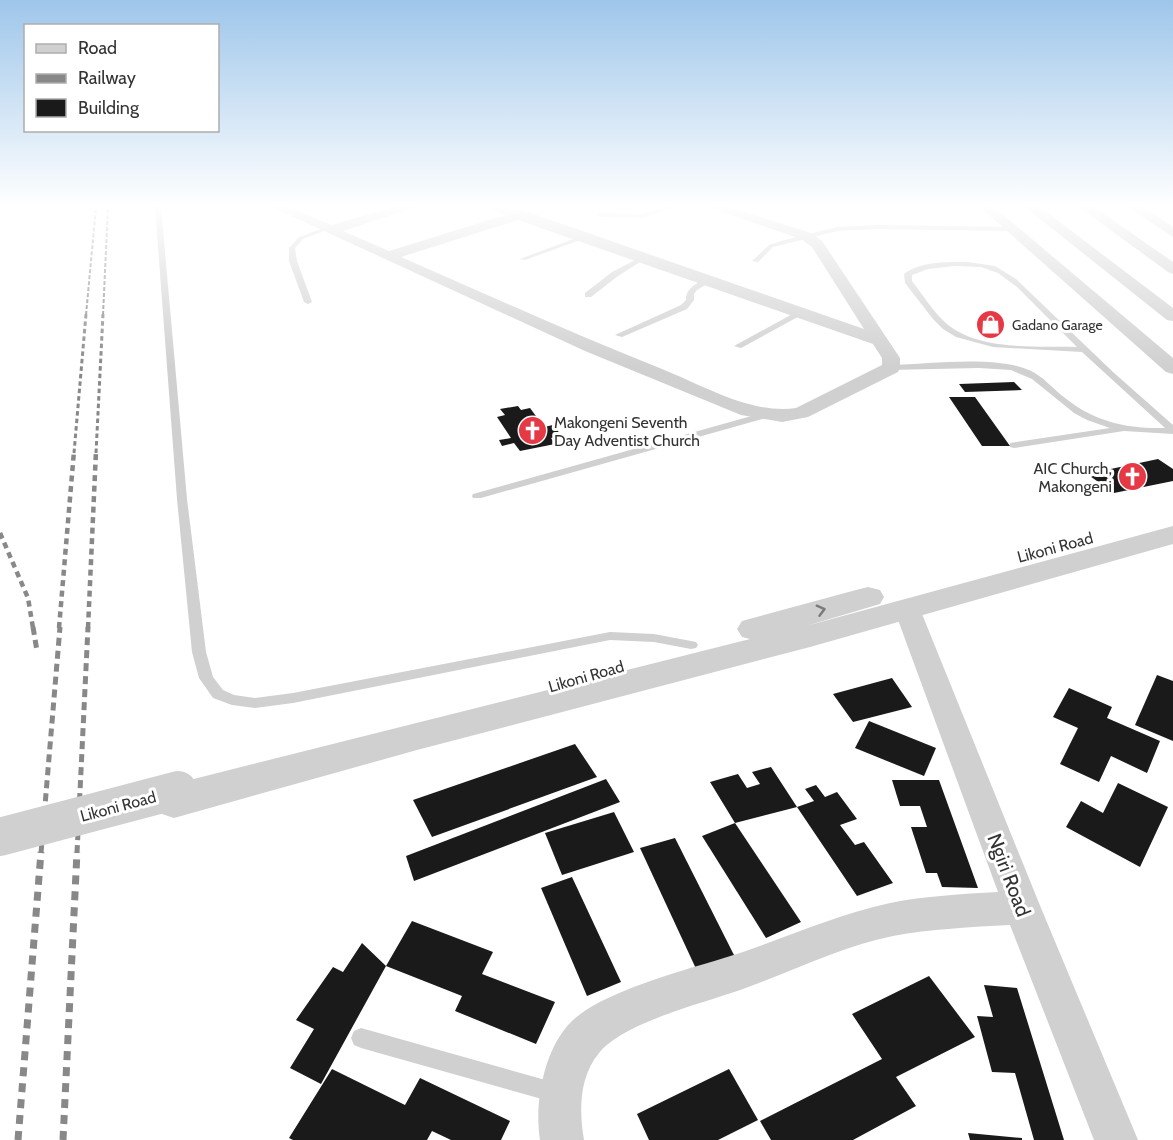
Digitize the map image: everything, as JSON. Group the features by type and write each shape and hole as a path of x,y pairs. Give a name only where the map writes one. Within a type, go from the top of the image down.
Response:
{"street":[{"path":"397,260 591,347 719,400 748,411 789,416 801,413 891,368 891,358 829,260"},
{"path":"645,260 878,339"},
{"path":"1048,260 1173,368"},
{"path":"1100,260 1173,316"},
{"path":"1161,260 1173,269"},
{"name":"Likoni Road","path":"0,848 691,645 757,639 907,609 1171,532"},
{"name":"Likoni Road","path":"0,837 417,736 757,639 1171,532"},
{"name":"Ngiri Road","path":"907,609 1022,908 1116,1140"},
{"path":"562,1140 558,1124 560,1095 571,1061 586,1035 620,1014 843,932 892,920 956,912 1022,908"}],"lane":[{"path":"162,260 182,499 199,652 206,678 218,694 232,700 255,703 293,698 610,636 654,638 691,645"},
{"path":"293,260 308,302"},
{"path":"588,295 615,274 639,260"},
{"path":"1086,350 973,342 946,327 908,281 908,274 920,268 942,265 994,268 1002,272 1086,350 1151,413 1173,430"},
{"path":"619,335 684,307 690,300 690,294 694,288 708,281"},
{"path":"738,346 801,313"},
{"path":"891,368 988,366 1023,371 1035,377 1066,404 1082,414 1121,430"},
{"path":"477,496 766,415"},
{"path":"1014,446 1121,430 1173,430"},
{"path":"361,1038 560,1095"}],"building":[{"path":"1014,382 1022,390 965,392 959,384"},
{"path":"949,397 975,397 1010,446 982,446"},
{"name":"Makongeni Seventh Day Adventist Church","path":"518,406 521,410 530,408 544,427 553,425 562,436 551,438 555,444 520,451 514,443 502,446 499,440 511,438 497,417 505,415 500,409"},
{"name":"AIC Church, Makongeni","path":"1158,459 1173,469 1173,481 1114,493 1087,474"},
{"path":"1157,675 1173,681 1173,741 1135,725"},
{"path":"892,678 912,707 853,722 833,694"},
{"path":"1069,688 1112,707 1107,718 1160,741 1147,773 1111,756 1099,782 1060,764 1078,728 1053,717"},
{"path":"869,721 936,748 924,776 855,748"},
{"path":"575,744 597,777 432,837 413,800"},
{"path":"771,767 797,807 735,823 710,782 738,774 747,788 760,784 752,772"},
{"path":"606,779 620,802 414,881 406,856"},
{"path":"892,780 939,780 978,888 942,887 937,873 926,873 911,827 927,827 920,806 900,806"},
{"path":"1118,783 1168,807 1140,867 1066,827 1081,801 1103,813"},
{"path":"816,785 825,797 837,792 857,819 840,825 855,845 864,842 893,883 857,896 797,807 814,801 805,789"},
{"path":"614,812 634,852 562,875 545,833"},
{"path":"735,823 801,922 766,938 702,836"},
{"path":"675,838 737,961 698,973 640,848"},
{"path":"572,877 621,982 587,996 541,888"},
{"path":"412,921 493,952 482,974 555,1002 536,1044 455,1011 462,996 386,966"},
{"path":"362,943 386,966 321,1084 290,1068 314,1029 296,1020 333,967 343,972"},
{"path":"929,976 975,1037 896,1077 916,1106 853,1140 771,1140 760,1121 882,1059 852,1014"},
{"path":"984,985 1017,988 1064,1140 1034,1140 1015,1073 992,1072 977,1016 993,1017"},
{"path":"332,1069 405,1105 420,1078 510,1121 501,1140 451,1140 432,1131 427,1140 293,1140 289,1138"},
{"path":"729,1069 758,1120 718,1140 649,1140 637,1114"},
{"path":"968,1133 1022,1138 1022,1140 970,1140"}],"railway":[{"path":"86,315 91,260"},
{"path":"103,315 106,260"},
{"path":"74,453 86,314"},
{"path":"96,453 103,314"},
{"path":"59,628 74,451"},
{"path":"88,628 96,451"},
{"path":"0,533 28,598 33,628"},
{"path":"33,627 37,651"},
{"path":"41,853 60,627"},
{"path":"77,853 88,627"},
{"path":"18,1140 41,852"},
{"path":"63,1140 77,852"}],"place":[{"name":"Gadano Garage","path":"991,325"},
{"name":"Makongeni Seventh Day Adventist Church","path":"533,431"},
{"name":"AIC Church, Makongeni","path":"1133,477"}]}
